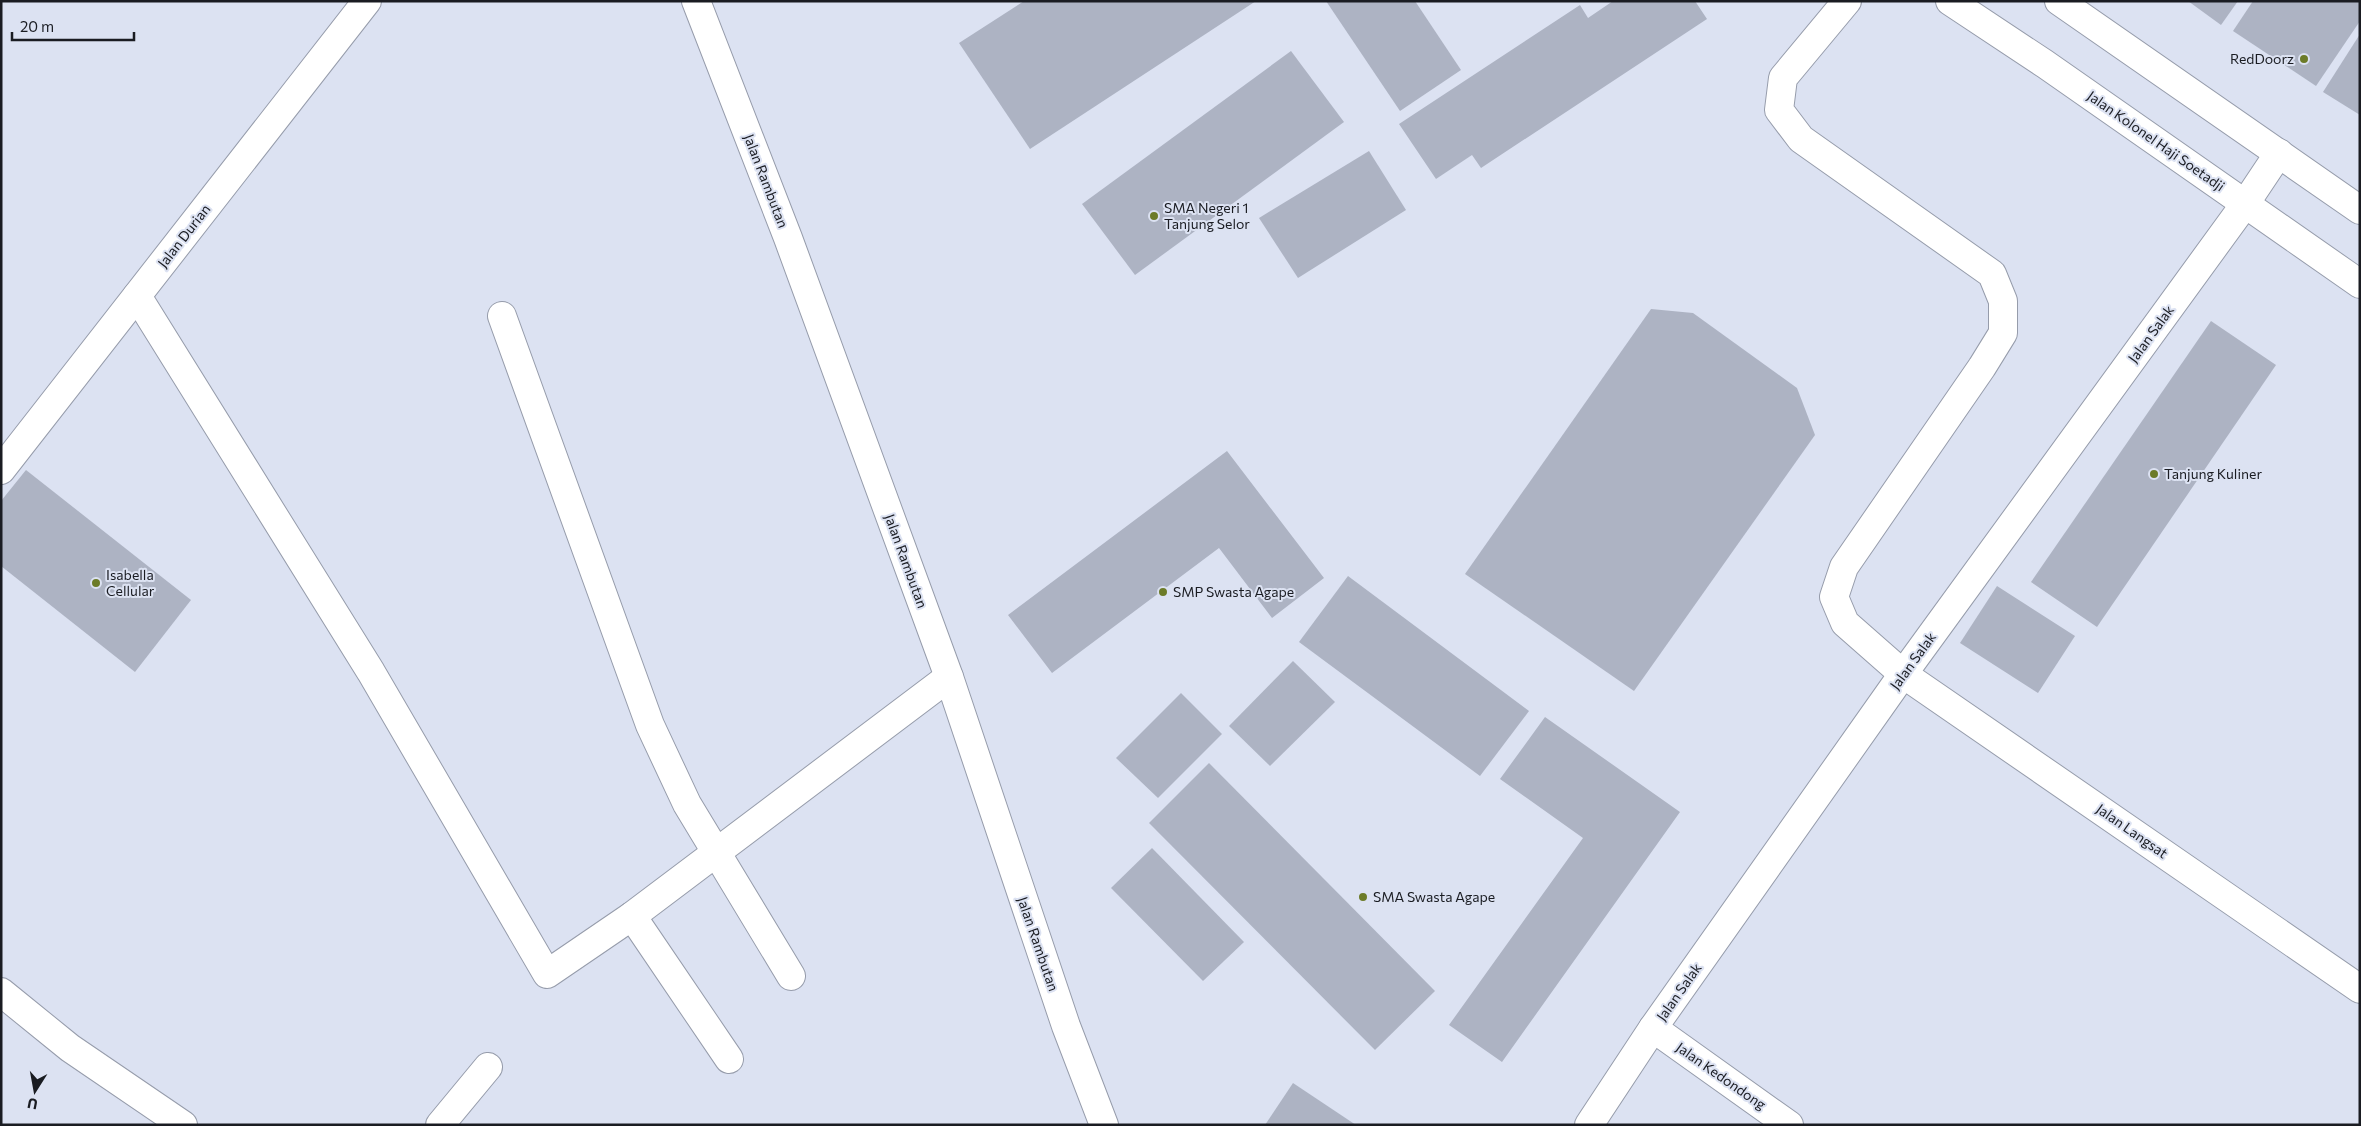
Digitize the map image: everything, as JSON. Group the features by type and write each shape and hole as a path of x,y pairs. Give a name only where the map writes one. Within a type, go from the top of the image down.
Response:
{"main road":[{"name":"Jalan Durian","path":"1,470 366,1"},
{"name":"Jalan Rambutan","path":"696,1 788,238 948,677 1066,1026 1104,1125"},
{"name":"Jalan Langsat","path":"1847,1 1783,78 1779,110 1801,139 1992,274 2003,302 2003,333 1982,368 1844,567 1834,597 1845,623 1903,674 2360,988"},
{"name":"Jalan Kolonel Haji Soetadji","path":"1950,1 2045,64 2360,284"},
{"path":"2059,1 2360,210"},
{"name":"Jalan Salak","path":"1589,1125 1653,1028 1903,674 2245,204 2279,153"},
{"path":"137,296 371,672 547,974 632,916 948,677"},
{"path":"502,316 650,725 687,804 791,976"},
{"path":"632,916 729,1059"},
{"path":"1,992 70,1048 183,1125"},
{"name":"Jalan Kedondong","path":"1653,1028 1789,1125"},
{"path":"440,1125 488,1068"}],"building":[{"path":"1024,1 1256,1 1030,149 959,43"},
{"path":"1326,1 1415,1 1461,70 1400,111"},
{"path":"1613,1 1695,1 1707,19 1481,168 1472,155 1436,179 1399,124 1580,5 1588,18"},
{"path":"2188,1 2238,1 2221,25"},
{"name":"RedDoorz","path":"2253,1 2360,1 2360,21 2316,86 2233,31"},
{"path":"2360,34 2360,115 2323,92"},
{"path":"1291,51 1344,122 1135,275 1082,204"},
{"path":"1369,151 1406,210 1298,278 1259,218"},
{"path":"1651,309 1693,313 1797,388 1815,435 1634,691 1465,574"},
{"name":"Tanjung Kuliner","path":"2211,321 2276,365 2097,627 2031,582"},
{"path":"1227,451 1324,578 1272,618 1219,548 1052,673 1008,615"},
{"name":"Isabella Cellular","path":"26,470 191,600 135,672 1,566 1,501"},
{"path":"1348,576 1529,711 1480,776 1299,642"},
{"path":"1997,586 2075,636 2038,693 1960,643"},
{"path":"1293,661 1335,702 1270,766 1229,726"},
{"path":"1181,693 1222,734 1158,798 1116,758"},
{"path":"1545,717 1680,812 1502,1062 1449,1025 1583,838 1500,779"},
{"path":"1209,763 1435,991 1375,1050 1149,823"},
{"path":"1152,848 1244,942 1203,981 1111,888"},
{"path":"1293,1083 1356,1125 1265,1125"}],"place":[{"name":"RedDoorz","path":"2304,59"},
{"name":"SMA Negeri 1 Tanjung Selor","path":"1154,216"},
{"name":"Tanjung Kuliner","path":"2154,474"},
{"name":"Isabella Cellular","path":"96,583"},
{"name":"SMP Swasta Agape","path":"1163,592"},
{"name":"SMA Swasta Agape","path":"1363,897"}]}
